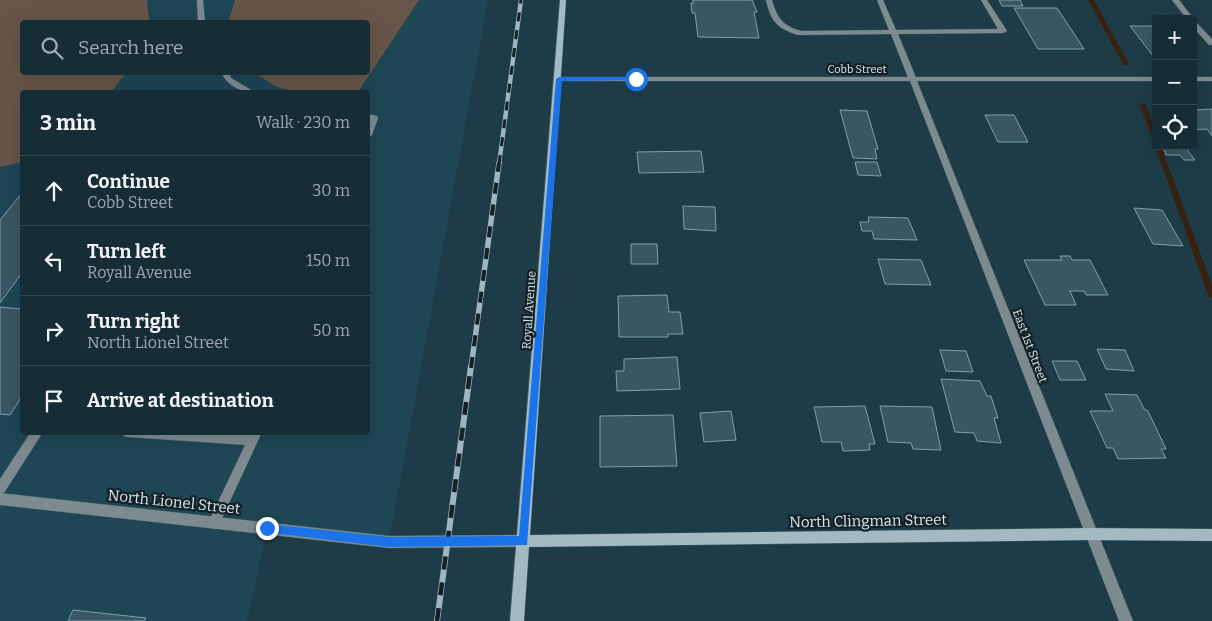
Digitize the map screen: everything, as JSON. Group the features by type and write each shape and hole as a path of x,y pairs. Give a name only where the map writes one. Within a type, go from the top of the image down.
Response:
{"street":[{"path":"200,0 202,20"},
{"name":"Royall Avenue","path":"517,621 559,79 563,0"},
{"path":"769,0 773,16 783,28 801,33 894,34 1003,31 984,0"},
{"name":"East 1st Street","path":"880,0 1126,621"},
{"path":"1174,0 1187,15"},
{"path":"1197,27 1212,44"},
{"path":"226,75 228,79 245,90"},
{"name":"Cobb Street","path":"559,79 1152,79"},
{"path":"1197,79 1212,79"},
{"path":"370,118 374,118 370,129"},
{"path":"0,489 36,435"},
{"path":"214,435 255,436 214,523"},
{"name":"North Lionel Street","path":"0,499 389,542 524,541"},
{"name":"North Clingman Street","path":"524,541 1212,534"}],"shaded area":[{"path":"0,0 488,0 389,542 267,529 247,621 0,621"},
{"path":"0,0 147,0 149,20 20,20 20,75 124,75 113,90 20,90 20,162 0,167"},
{"path":"235,0 419,0 370,74 370,20 229,20"},
{"path":"258,75 369,75 359,90 289,90 275,86"}],"building":[{"path":"693,0 752,0 757,12 754,12 759,38 698,37 695,13 692,13 691,3 693,3"},
{"path":"999,0 1020,0 1023,6 1002,6"},
{"path":"1014,8 1057,8 1084,49 1038,49"},
{"path":"1130,26 1152,26 1152,55"},
{"path":"1212,109 1212,136 1207,129 1197,130 1197,110"},
{"path":"840,110 867,111 878,149 875,149 877,159 853,158"},
{"path":"985,115 1014,115 1028,142 998,142"},
{"path":"1164,150 1187,150 1195,160 1184,160 1180,155 1166,155"},
{"path":"701,151 704,172 639,173 637,152"},
{"path":"855,162 877,162 881,176 858,175"},
{"path":"20,195 20,276 0,303 0,220"},
{"path":"683,206 715,207 716,231 684,229"},
{"path":"1134,208 1162,210 1183,246 1153,244"},
{"path":"868,217 908,218 917,240 874,239 872,231 862,231 860,222 869,222"},
{"path":"631,244 657,244 658,264 631,264"},
{"path":"1060,256 1070,256 1072,260 1090,260 1108,295 1086,295 1084,291 1070,291 1076,305 1045,305 1024,260 1062,260"},
{"path":"878,259 921,260 931,285 885,284"},
{"path":"667,295 669,312 680,312 683,334 668,334 668,337 619,337 618,296"},
{"path":"0,307 20,309 20,399 10,415 0,414"},
{"path":"1097,349 1125,350 1134,371 1106,369"},
{"path":"940,350 966,351 973,372 946,371"},
{"path":"677,357 680,389 617,391 616,371 624,371 624,359"},
{"path":"1052,361 1077,361 1086,380 1060,380"},
{"path":"941,379 980,381 987,396 991,396 998,418 994,418 1001,443 977,441 974,433 955,432"},
{"path":"1105,394 1137,395 1144,409 1148,411 1166,449 1161,449 1166,458 1118,459 1113,448 1107,448 1090,411 1113,411"},
{"path":"865,406 875,444 869,444 870,450 843,451 841,442 822,442 814,407"},
{"path":"880,406 932,407 941,450 913,449 911,443 888,442"},
{"path":"731,411 736,440 704,442 700,413"},
{"path":"673,415 677,466 600,467 600,416"},
{"path":"73,610 146,618 144,621 68,621"}],"waterway":[{"path":"1091,0 1126,64"},
{"path":"1143,105 1152,129"},
{"path":"1159,150 1212,295"}],"railway":[{"path":"499,164 521,0"},
{"path":"471,368 499,163"},
{"path":"437,621 471,366"}],"route":[{"path":"267,528 389,542 524,541 559,79 636,79"}]}
